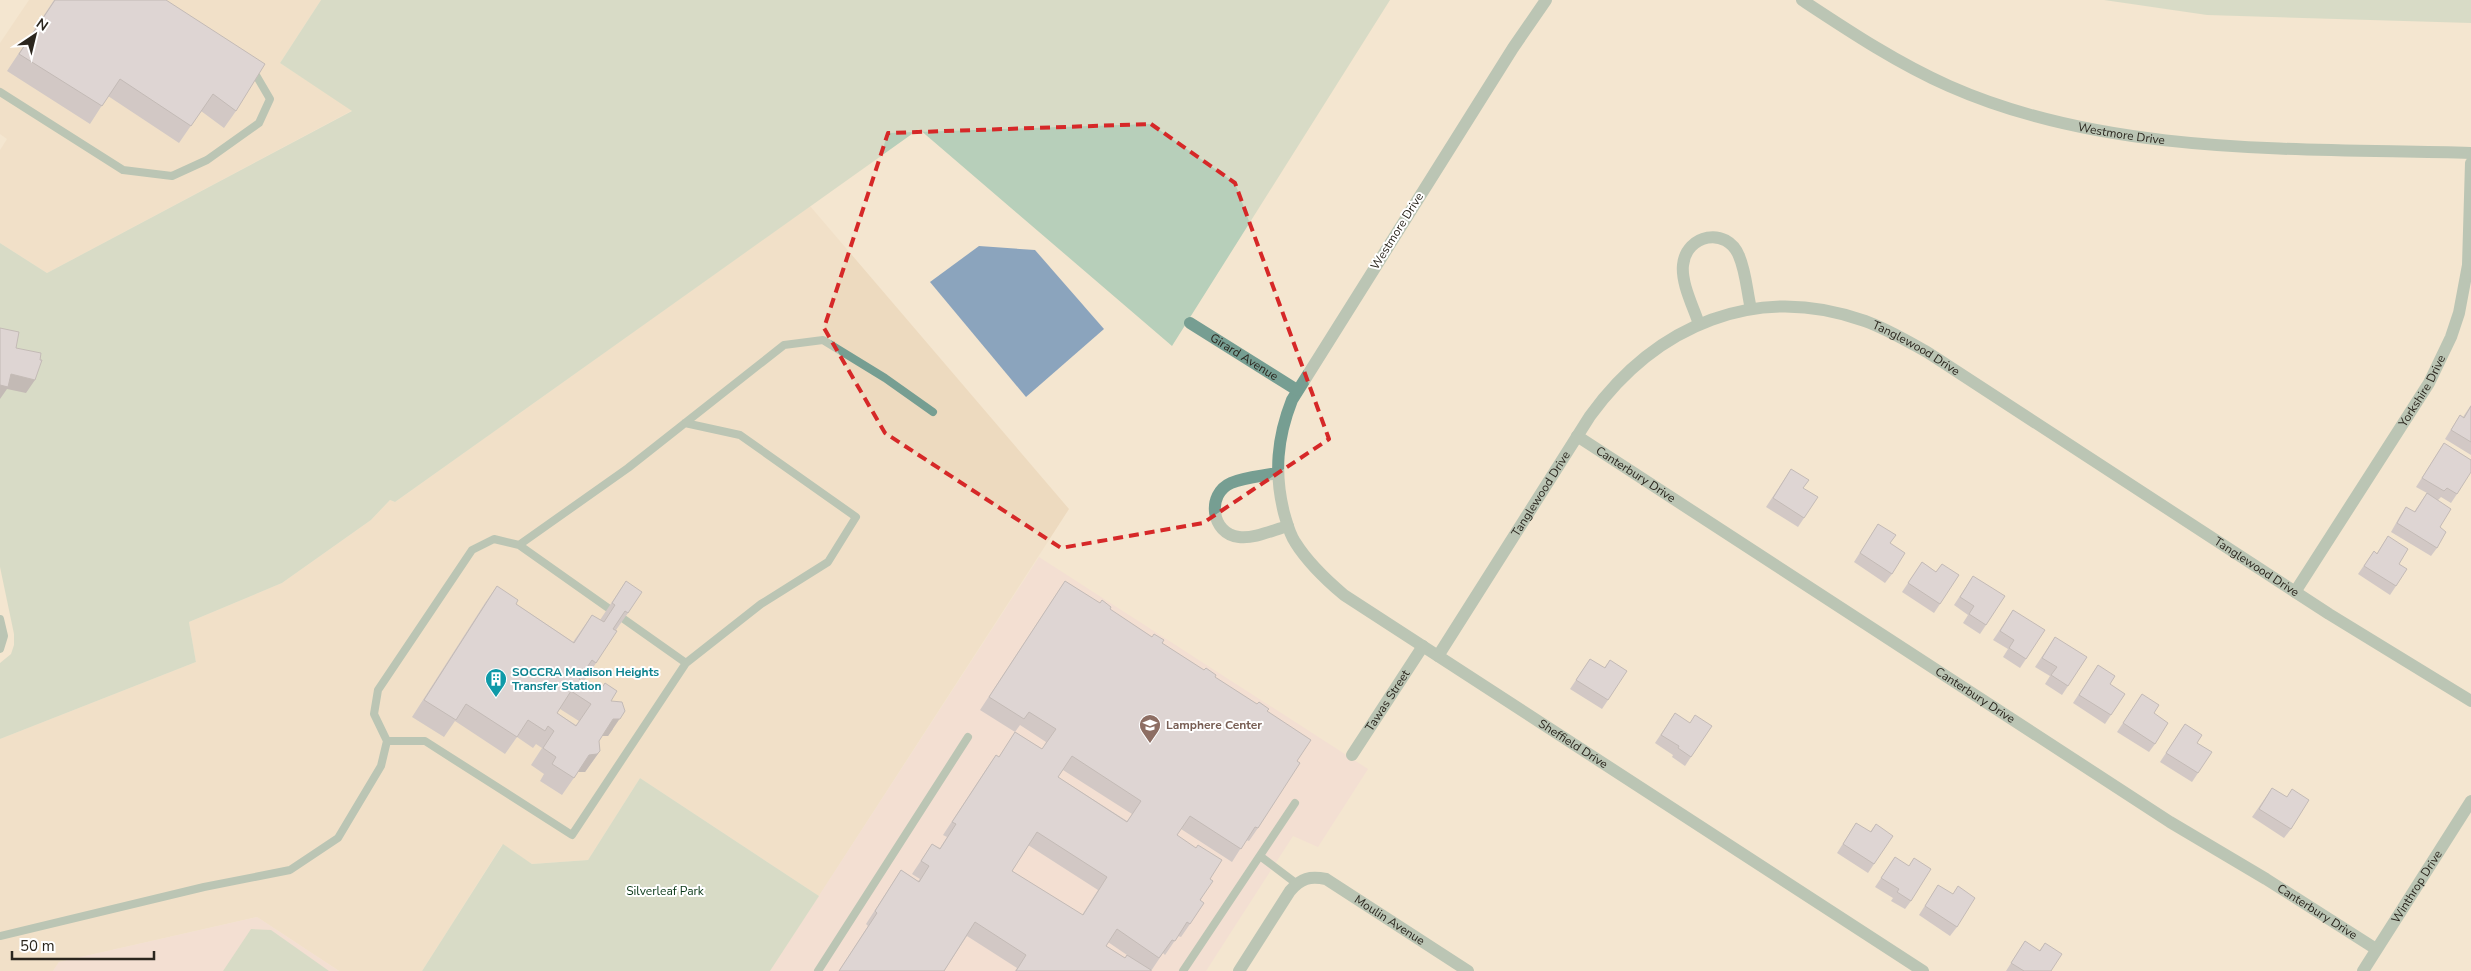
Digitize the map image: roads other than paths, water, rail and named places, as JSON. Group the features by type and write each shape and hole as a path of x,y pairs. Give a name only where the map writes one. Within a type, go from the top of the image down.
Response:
{"street":[{"name":"Westmore Drive","path":"1277,473 1277,451 1283,423 1297,390 1508,56 1546,0"},
{"name":"Westmore Drive","path":"1802,0 1904,64 1949,86 2016,110 2066,123 2132,135 2194,142 2471,154"},
{"name":"Yorkshire Drive","path":"2295,592 2429,383 2451,338 2459,313 2468,265 2471,163"},
{"path":"1699,324 1683,267 1687,250 1694,242 1703,237 1720,238 1734,248 1739,256 1751,309"},
{"name":"Tanglewood Drive","path":"1438,656 1577,436 1607,392 1634,365 1661,344 1699,324 1724,315 1751,309 1791,307 1825,310 1866,322 1896,335 1927,352 2295,592 2471,701"},
{"name":"Girard Avenue","path":"1190,323 1297,390"},
{"name":"Canterbury Drive","path":"1577,436 2162,816 2266,879 2376,950"},
{"path":"1277,473 1231,483 1223,489 1218,497 1214,515 1219,526 1227,534 1236,537 1245,538 1288,526"},
{"name":"Sheffield Drive","path":"1277,473 1288,526 1294,540 1319,574 1344,595 1923,971"},
{"name":"Tawas Street","path":"1352,755 1423,646"},
{"name":"Winthrop Drive","path":"2362,971 2471,801"},
{"name":"Moulin Avenue","path":"1302,881 1326,879 1468,971"},
{"path":"1238,971 1302,881"}],"lane":[{"path":"0,92 123,170 172,176 207,160 259,123 270,99 250,65"},
{"path":"519,545 628,468 784,345 823,340 885,378 933,412"},
{"path":"387,741 425,741 572,835 686,663 762,604 828,562 856,517 740,436 685,423"},
{"path":"0,936 204,887 290,870 338,838 381,766 387,741 374,714 378,690 472,550 494,539 519,545 686,663"},
{"path":"0,619 4,636 0,649"},
{"path":"818,971 968,737"},
{"path":"1183,971 1294,803"},
{"path":"1260,856 1302,881"}],"water":[{"path":"979,246 1035,250 1104,329 1026,397 930,282"}],"place":[{"name":"SOCCRA Madison Heights Transfer Station","path":"496,698"},
{"name":"Lamphere Center","path":"1150,744"}],"park label":[{"name":"Silverleaf Park","path":"665,891"}]}
